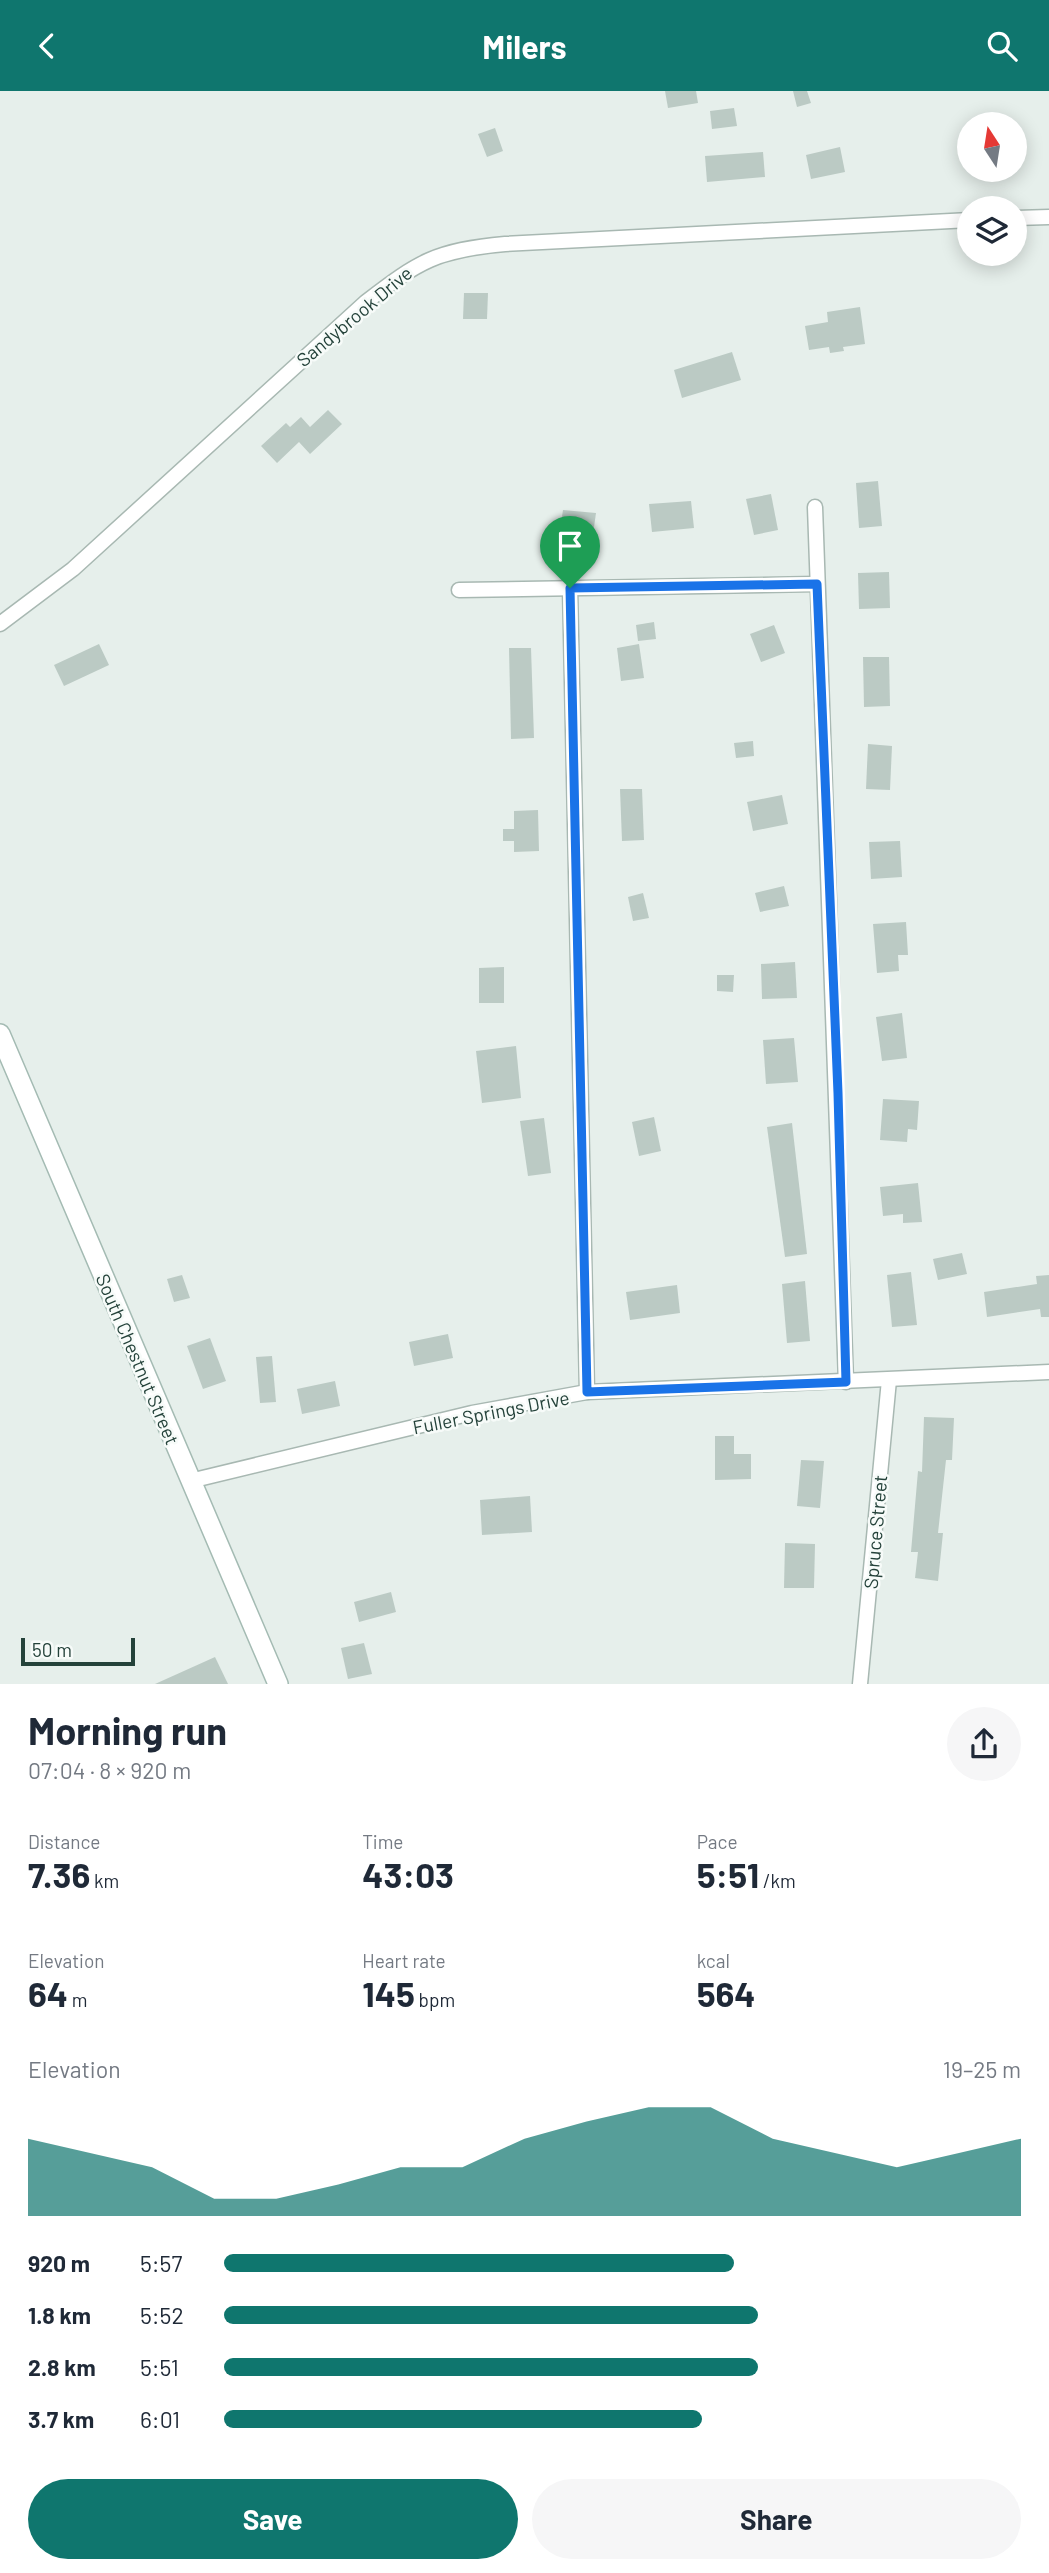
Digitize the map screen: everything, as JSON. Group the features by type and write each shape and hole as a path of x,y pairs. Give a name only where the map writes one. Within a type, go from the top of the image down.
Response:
{"main road":[{"name":"South Chestnut Street","path":"0,1034 278,1684"}],"street":[{"path":"1027,218 1049,217"},
{"name":"Sandybrook Drive","path":"0,624 73,569 366,302 411,267 435,255 459,248 505,244 957,221"},
{"path":"815,507 838,1093 846,1382"},
{"path":"459,590 817,584"},
{"path":"570,588 587,1392"},
{"name":"Fuller Springs Drive","path":"190,1481 472,1413 587,1392 1049,1372"},
{"name":"Spruce Street","path":"860,1684 889,1380"}],"building":[{"path":"665,91 696,91 698,103 668,108"},
{"path":"793,91 807,91 811,103 797,107"},
{"path":"734,108 737,126 712,129 710,111"},
{"path":"495,128 503,151 487,157 478,134"},
{"path":"840,147 845,172 811,179 806,155"},
{"path":"763,152 765,177 707,182 705,156"},
{"path":"464,293 488,293 487,319 463,319"},
{"path":"860,307 865,344 843,347 844,351 830,353 829,347 809,350 805,326 828,322 827,312"},
{"path":"732,352 741,380 682,398 674,370"},
{"path":"328,410 342,424 310,454 299,442 277,463 261,446 286,423 290,427 301,417 310,427"},
{"path":"878,481 882,526 859,528 856,483"},
{"path":"771,494 778,530 754,535 746,499"},
{"path":"691,501 694,528 652,532 649,504"},
{"path":"563,510 596,513 593,534 560,530"},
{"path":"889,572 890,608 859,609 858,573"},
{"path":"654,622 656,639 638,641 636,625"},
{"path":"774,625 785,653 761,662 750,634"},
{"path":"99,644 109,665 64,686 54,665"},
{"path":"639,644 644,678 621,681 617,648"},
{"path":"509,648 531,648 534,738 511,739"},
{"path":"863,657 889,657 890,706 864,707"},
{"path":"753,741 754,756 736,758 734,743"},
{"path":"868,744 892,746 890,790 866,789"},
{"path":"620,789 642,789 644,840 622,841"},
{"path":"782,795 788,824 753,831 747,802"},
{"path":"538,810 539,851 514,852 514,841 503,841 503,829 514,829 514,811"},
{"path":"900,841 902,877 871,879 869,842"},
{"path":"784,886 789,906 760,912 755,893"},
{"path":"643,893 649,918 633,921 628,897"},
{"path":"906,922 908,955 898,955 899,971 877,973 873,924"},
{"path":"795,962 797,998 762,999 761,964"},
{"path":"504,967 504,1003 479,1003 479,968"},
{"path":"717,975 734,975 733,992 717,991"},
{"path":"902,1013 907,1058 882,1061 876,1017"},
{"path":"794,1038 798,1082 766,1084 763,1040"},
{"path":"516,1046 521,1098 482,1103 476,1051"},
{"path":"883,1099 919,1101 917,1130 908,1129 907,1142 880,1140"},
{"path":"654,1117 661,1151 639,1156 632,1122"},
{"path":"544,1118 551,1173 528,1176 520,1121"},
{"path":"792,1123 807,1254 785,1257 767,1127"},
{"path":"918,1183 922,1222 903,1223 903,1214 883,1216 880,1187"},
{"path":"962,1253 967,1274 938,1280 933,1259"},
{"path":"911,1272 917,1325 892,1327 887,1275"},
{"path":"182,1275 190,1298 174,1302 167,1279"},
{"path":"1049,1275 1049,1317 1041,1317 1040,1309 987,1317 984,1292 1037,1284 1036,1276"},
{"path":"805,1281 810,1341 787,1343 782,1284"},
{"path":"677,1285 680,1313 630,1320 626,1292"},
{"path":"448,1334 453,1358 414,1366 409,1342"},
{"path":"210,1338 226,1381 203,1389 187,1346"},
{"path":"272,1356 276,1402 260,1403 256,1357"},
{"path":"335,1381 340,1406 302,1414 297,1389"},
{"path":"924,1417 954,1418 952,1460 946,1460 938,1533 943,1533 938,1581 915,1578 918,1552 911,1552 918,1471 922,1472"},
{"path":"715,1436 734,1436 734,1454 751,1454 751,1479 715,1480"},
{"path":"801,1460 824,1461 820,1508 797,1506"},
{"path":"530,1496 532,1532 482,1535 480,1500"},
{"path":"785,1543 815,1544 814,1588 784,1588"},
{"path":"391,1592 396,1612 359,1622 354,1602"},
{"path":"364,1643 372,1674 348,1679 341,1648"},
{"path":"215,1657 228,1684 155,1684"}],"route":[{"path":"817,584 838,1093 846,1382 587,1392 570,588 817,584"}]}
